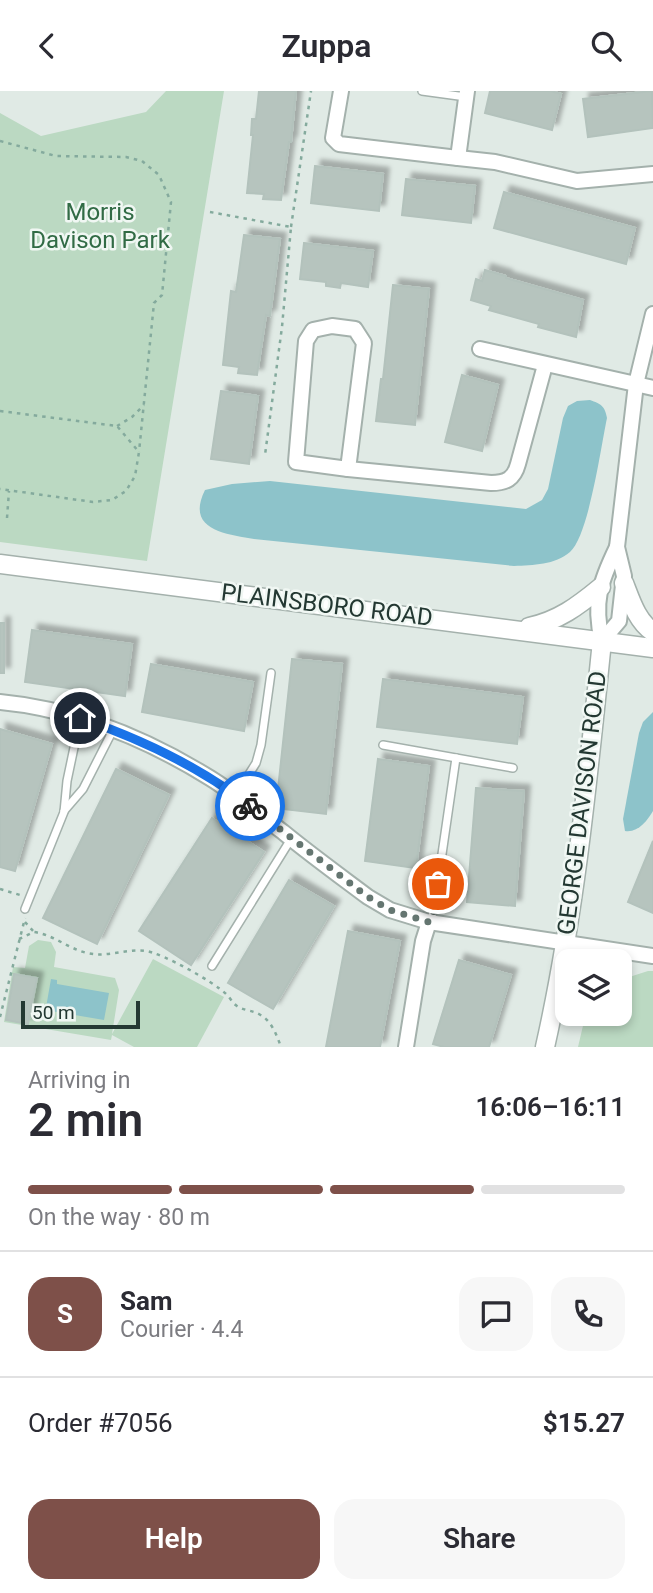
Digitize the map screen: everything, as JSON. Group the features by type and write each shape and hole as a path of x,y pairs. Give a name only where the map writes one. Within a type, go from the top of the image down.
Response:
{"street":[{"path":"341,91 333,138 339,143 495,162 577,181 653,174"},
{"path":"458,158 466,94"},
{"path":"602,641 597,618 602,577 617,547 636,384 653,314"},
{"path":"348,469 364,343 355,329 332,326 313,330 306,341 296,462 348,469 502,483 511,479 518,464 545,365"},
{"path":"480,349 653,388"},
{"path":"602,641 620,621 624,576 617,547"},
{"name":"PLAINSBORO ROAD","path":"0,565 653,648"},
{"path":"624,583 636,613 653,632"},
{"path":"519,630 548,623 574,609 601,587"},
{"name":"GEORGE DAVISON ROAD","path":"545,1047 565,943 602,641"},
{"path":"0,702 80,718 184,763 236,795 368,897 390,910 429,922 653,956"},
{"path":"407,1047 423,941 429,922"}],"lane":[{"path":"422,91 466,94"},
{"path":"236,795 256,763 271,673"},
{"path":"25,909 64,812 67,781 80,718"},
{"path":"64,812 83,789 113,730"},
{"path":"383,745 513,768"},
{"path":"429,922 435,909 456,758"},
{"path":"212,966 291,839"}],"path":[{"path":"265,455 282,327 291,226 311,91"},
{"path":"0,141 56,156 126,157 142,161 159,176 171,202 162,295 154,303 135,476 126,491 112,500 93,502 0,489"},
{"path":"210,212 291,226"},
{"path":"0,411 117,426 132,417 145,404"},
{"path":"117,426 139,452"},
{"path":"6,518 9,491"},
{"path":"0,889 12,893"},
{"path":"0,1017 25,922 25,909"},
{"path":"25,922 34,932 52,936 72,949 90,954 148,951 158,955 227,994 238,1007 262,1016 276,1034 281,1047"},
{"path":"19,939 34,932"}],"green space":[{"name":"Morris Davison Park","path":"166,91 224,91 147,561 0,542 0,113 41,136 146,112"},
{"path":"38,940 51,942 56,952 54,967 115,978 119,990 112,1034 153,959 224,997 197,1047 134,1047 112,1035 111,1040 4,1022 13,967 25,968 29,946"},
{"path":"653,971 653,1047 578,1047 583,1026 632,1026 632,976"}],"water":[{"path":"590,400 602,406 607,418 588,510 577,543 570,552 551,562 514,566 254,539 211,528 200,514 200,503 205,490 232,484 270,481 526,509 542,500 548,489 568,406 577,401"},
{"path":"653,712 653,811 638,828 625,831 623,819 639,733 643,722"},
{"path":"51,979 57,980 57,984 109,993 104,1020 51,1011 50,1014 45,1013"}],"building":[{"path":"259,91 296,91 281,200 263,199 264,194 247,193 252,119 256,119"},
{"path":"490,91 551,91 561,94 552,130 485,113"},
{"path":"652,91 653,128 588,137 583,99"},
{"path":"315,166 383,174 379,211 311,203"},
{"path":"406,179 475,186 471,223 402,215"},
{"path":"504,192 635,228 626,264 494,228"},
{"path":"244,235 280,239 270,316 266,315 257,375 238,373 239,367 223,365 231,291 236,292"},
{"path":"304,243 373,251 368,287 341,283 340,288 326,286 326,282 300,279"},
{"path":"485,270 583,300 576,337 489,310 491,306 471,300 476,279 482,281"},
{"path":"393,285 429,289 415,425 376,421"},
{"path":"462,375 498,385 482,451 445,442"},
{"path":"221,391 258,396 249,464 211,459"},
{"path":"0,623 4,623 4,673 0,673"},
{"path":"32,630 132,644 125,696 25,682"},
{"path":"292,659 342,664 326,814 276,808"},
{"path":"151,664 253,682 244,731 142,712"},
{"path":"383,679 523,697 517,744 377,727"},
{"path":"0,729 52,744 15,871 0,867"},
{"path":"378,759 429,766 416,868 365,861"},
{"path":"116,769 169,795 97,944 43,918"},
{"path":"476,788 524,791 515,906 467,902"},
{"path":"212,818 264,852 191,965 139,931"},
{"path":"653,841 653,913 628,902"},
{"path":"289,880 334,906 273,1009 228,983"},
{"path":"348,931 400,941 380,1047 326,1047"},
{"path":"459,960 511,975 489,1047 444,1047 433,1044"},
{"path":"14,974 37,978 28,1024 6,1020"}],"way so far":[{"path":"250,806 368,897 390,910 429,922 435,909 438,884"}],"route":[{"path":"80,718 184,763 250,806"}]}
